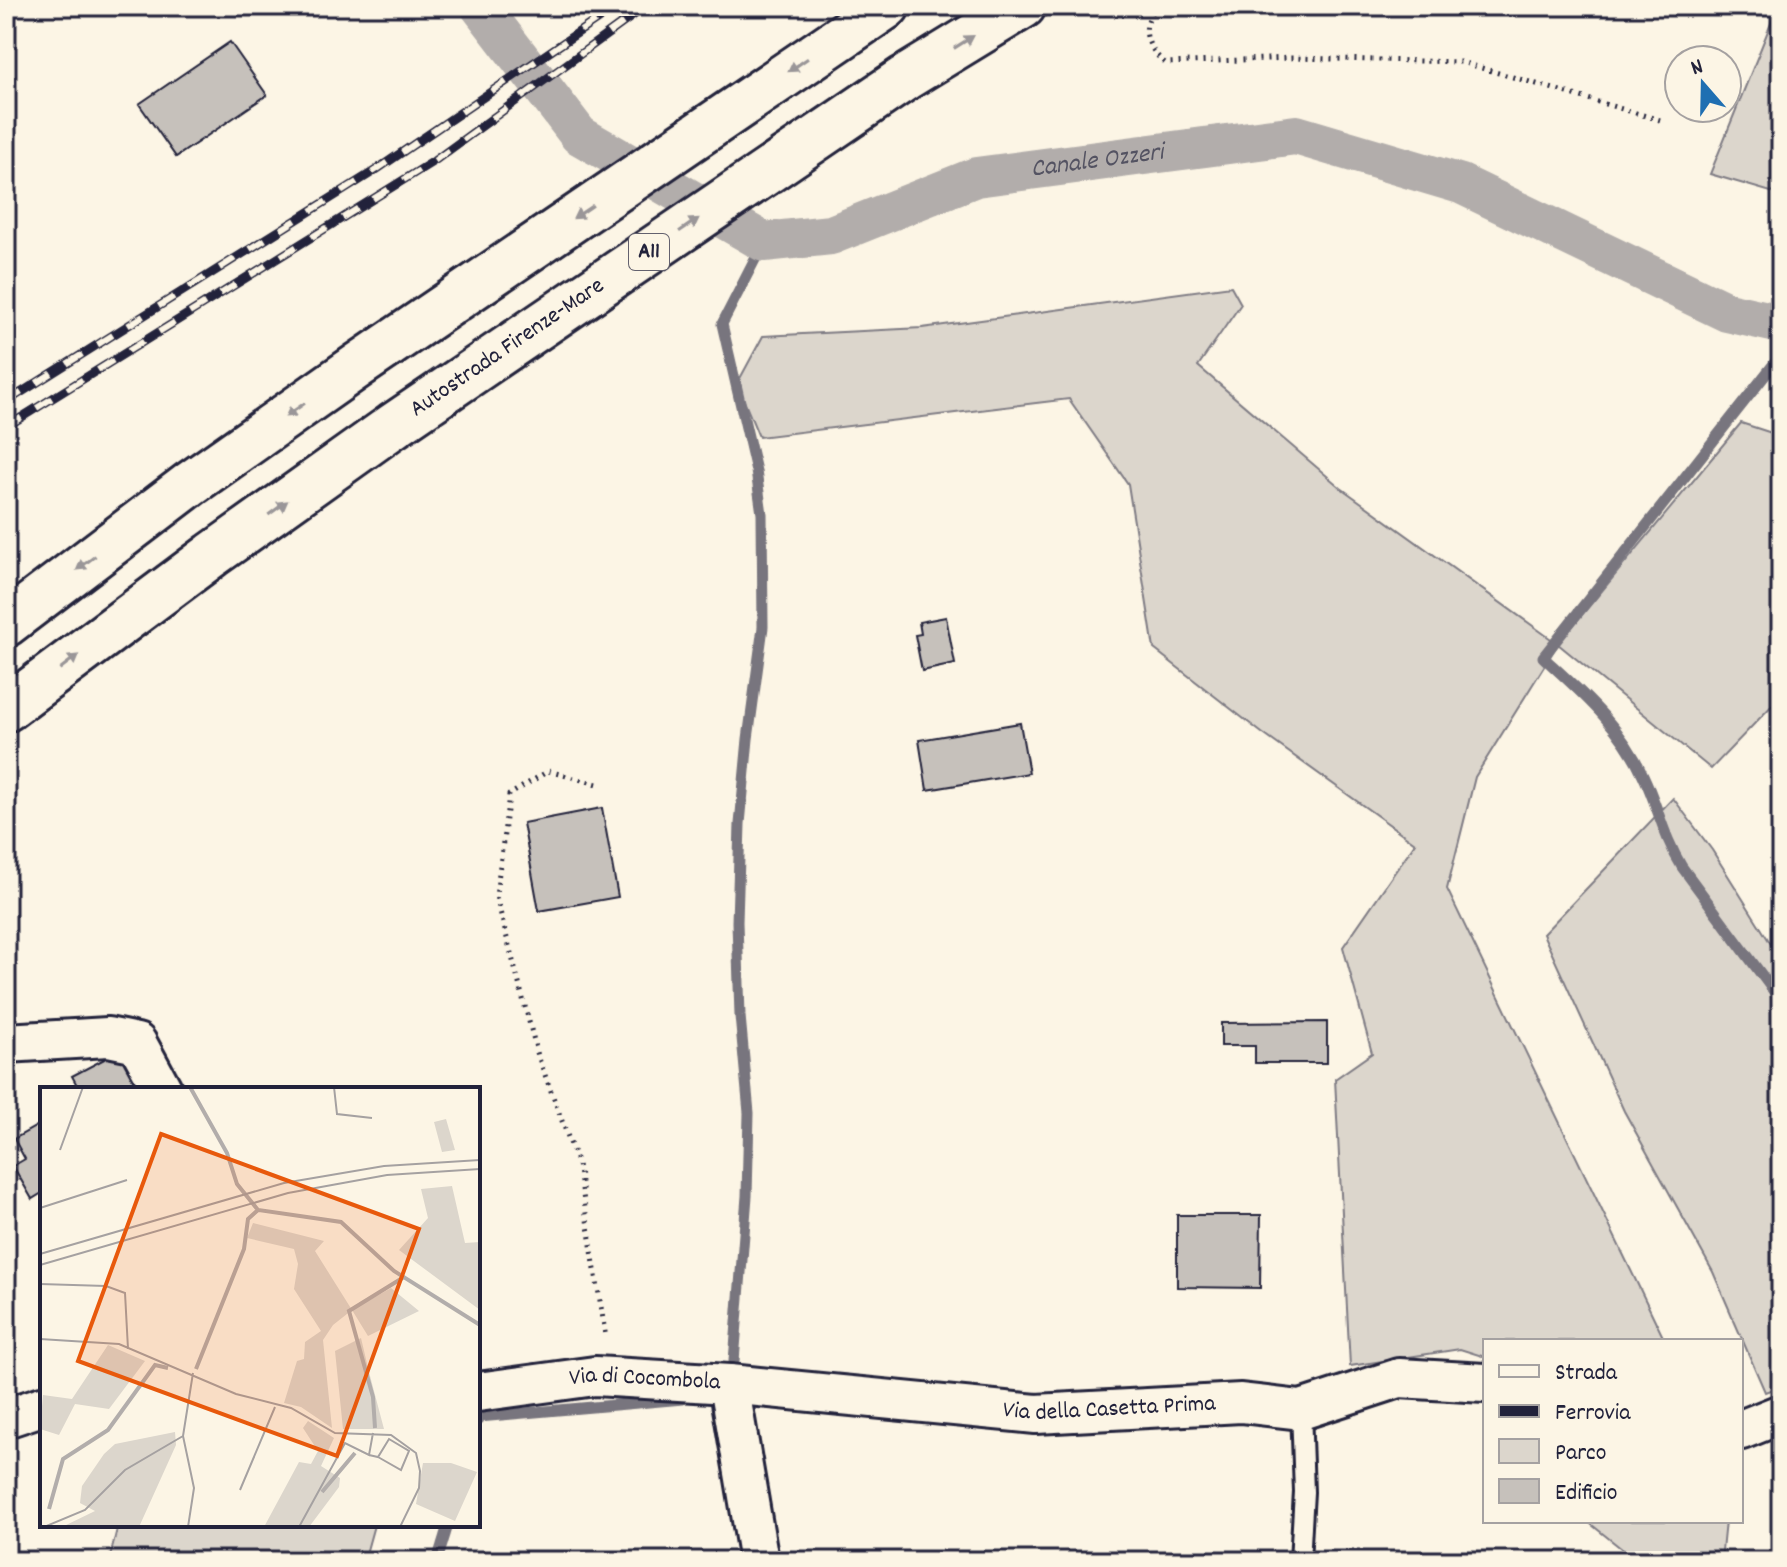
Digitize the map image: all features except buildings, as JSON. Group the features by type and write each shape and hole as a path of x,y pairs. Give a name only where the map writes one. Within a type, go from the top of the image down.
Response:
{"highway":[{"name":"Autostrada Firenze-Mare","path":"6,709 212,555 393,426 905,78 1023,6"},
{"path":"6,624 190,484 359,365 874,14"}],"street":[{"path":"6,1043 108,1037 137,1043 161,1087"},
{"name":"Via di Cocombola","path":"480,1392 595,1376 729,1384 759,1561"},
{"name":"Via della Casetta Prima","path":"729,1384 1036,1414 1241,1403 1301,1410 1399,1378 1483,1383"},
{"path":"6,1418 40,1407"},
{"path":"1743,1429 1781,1414"}],"lane":[{"path":"1300,1561 1304,1492 1301,1410"}],"path":[{"path":"1156,7 1148,20 1146,38 1152,53 1165,63 1292,58 1461,62 1660,120"},
{"path":"597,784 548,771 509,795 496,896 538,1056 578,1164 612,1377"}],"green space":[{"path":"1778,6 1781,6 1781,195 1710,174 1730,124 1743,124 1743,92"},
{"path":"1231,286 1241,304 1198,366 1341,488 1558,644 1475,777 1447,889 1664,1339 1483,1339 1483,1356 1460,1349 1350,1366 1335,1079 1372,1053 1343,947 1415,843 1262,733 1154,649 1128,484 1069,399 759,437 737,384 763,336 922,328"},
{"path":"1741,423 1781,436 1781,696 1711,769 1558,644"},
{"path":"1673,798 1712,850 1781,960 1781,1386 1765,1392 1713,1272 1624,1111 1543,934"},
{"path":"1590,1523 1725,1523 1721,1561 1637,1561"},
{"path":"118,1527 373,1527 364,1561 109,1561"}],"waterway":[{"name":"Canale Ozzeri","path":"480,6 579,135 764,242 831,235 976,177 1296,135 1461,184 1727,312 1781,324"},
{"path":"734,1361 747,1196 749,1113 740,1016 737,922 740,824 763,627 762,514 756,471 722,324 764,242"},
{"path":"1781,355 1543,657 1612,725 1643,775 1682,867 1781,1001"},
{"path":"480,1417 683,1399"},
{"path":"437,1561 447,1527"}],"railway":[{"path":"6,402 376,170 617,6"},
{"path":"6,427 434,161 646,6"}]}
